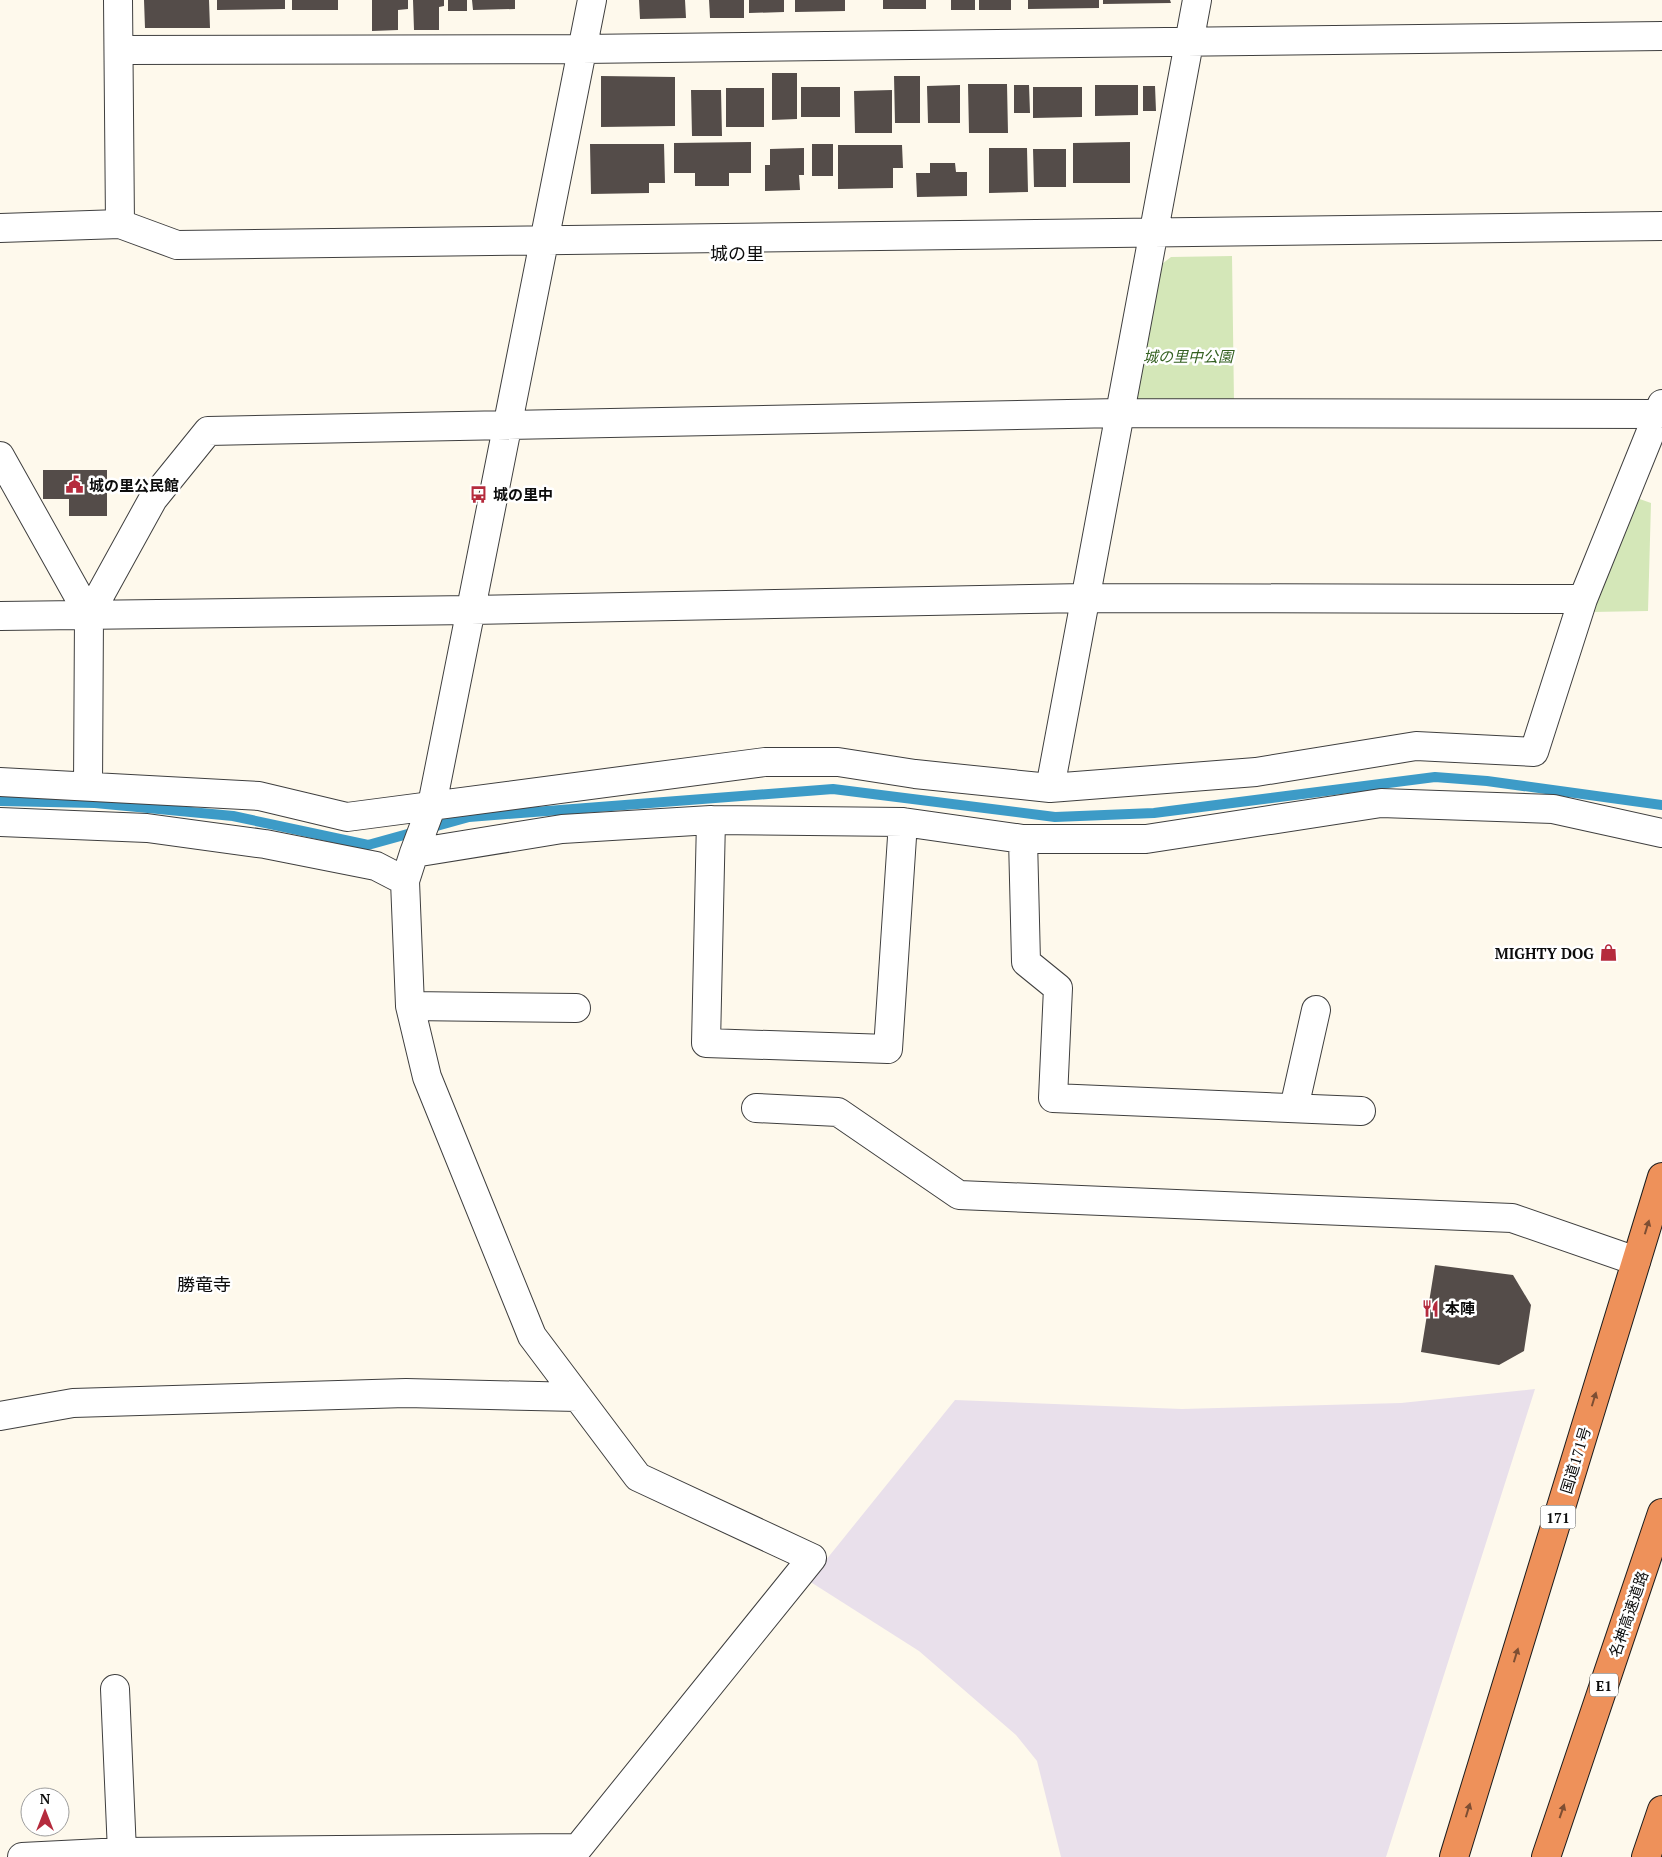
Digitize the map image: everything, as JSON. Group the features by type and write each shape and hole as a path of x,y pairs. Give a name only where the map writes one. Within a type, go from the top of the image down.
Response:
{"highway":[{"name":"国道171号","path":"1454,1857 1662,1177"},
{"name":"名神高速道路","path":"1546,1857 1662,1512"},
{"path":"1647,1857 1662,1810"},
{"path":"1647,1857 1662,1816"}],"street":[{"path":"118,0 120,224"},
{"path":"18,1857 122,1852 578,1848 812,1558 638,1477 532,1336 426,1077 410,1006 406,881 432,805 592,0"},
{"path":"1050,788 1197,0"},
{"path":"119,50 582,49 1662,36"},
{"path":"0,228 120,224 177,245 1662,226"},
{"path":"0,782 259,796 347,817 765,762 838,762 915,774 1050,788 1256,772 1416,746 1534,752 1584,599 1660,409 1120,413 208,431 153,499 89,615 88,786"},
{"path":"0,456 89,615"},
{"path":"0,616 471,610 1085,598 1584,599"},
{"path":"414,853 562,829 711,820 903,822 1023,839 1146,839 1381,803 1553,809 1662,833"},
{"path":"711,820 706,1043 888,1049 903,822"},
{"path":"0,822 147,828 265,844 376,866 406,881"},
{"path":"1023,839 1026,962 1058,988 1054,1098 1361,1111"},
{"path":"410,1006 576,1008"},
{"path":"1294,1108 1316,1010"},
{"path":"756,1108 838,1112 960,1195 1512,1218 1636,1261"},
{"path":"0,1416 73,1403 406,1393 578,1397"},
{"path":"115,1688 122,1852"}],"shaded area":[{"path":"1535,1389 1386,1857 1061,1857 1037,1761 1016,1735 919,1651 809,1581 955,1400 1182,1409 1401,1403"}],"green space":[{"name":"城の里中公園","path":"1232,256 1234,402 1131,403 1158,267 1171,257"},
{"path":"1634,497 1651,503 1648,611 1592,612"}],"building":[{"path":"144,0 209,0 210,28 145,28"},
{"path":"217,0 285,0 285,9 217,10"},
{"path":"292,0 338,0 338,10 292,10"},
{"path":"372,0 408,0 408,9 398,10 398,30 372,31"},
{"path":"413,0 444,0 444,6 439,7 439,30 414,30"},
{"path":"448,0 467,0 467,11 448,11"},
{"path":"472,0 515,0 515,9 473,10"},
{"path":"639,0 685,0 686,18 640,19"},
{"path":"709,0 744,0 744,18 710,18"},
{"path":"749,0 784,0 784,12 749,13"},
{"path":"795,0 845,0 845,11 795,12"},
{"path":"883,0 926,0 926,9 883,9"},
{"path":"951,0 975,0 975,10 951,10"},
{"path":"979,0 1011,0 1011,10 979,10"},
{"path":"1028,0 1099,0 1099,8 1028,9"},
{"path":"1103,0 1170,0 1171,3 1103,4"},
{"path":"772,73 797,73 797,119 772,120"},
{"path":"601,76 675,77 675,126 601,127"},
{"path":"894,76 920,76 920,123 895,123"},
{"path":"968,84 1007,84 1008,133 969,133"},
{"path":"960,85 960,123 928,123 927,86"},
{"path":"1014,85 1029,85 1030,113 1014,113"},
{"path":"1095,85 1138,85 1138,115 1095,116"},
{"path":"1143,86 1155,86 1156,111 1143,111"},
{"path":"801,87 840,87 840,117 801,117"},
{"path":"1033,87 1082,87 1082,117 1033,118"},
{"path":"726,88 764,88 764,127 726,127"},
{"path":"691,90 721,90 722,136 692,136"},
{"path":"892,90 892,133 855,133 854,91"},
{"path":"751,142 751,173 729,173 729,186 695,186 695,173 674,173 674,143"},
{"path":"1130,142 1130,183 1073,183 1073,143"},
{"path":"590,144 664,144 665,183 649,183 649,193 591,194"},
{"path":"812,144 833,144 833,176 812,176"},
{"path":"838,145 902,145 903,168 893,168 893,188 838,189"},
{"path":"804,148 804,175 799,175 800,190 765,191 765,165 770,165 770,149"},
{"path":"989,148 1027,148 1028,192 989,193"},
{"path":"1033,149 1066,149 1066,187 1034,187"},
{"path":"930,163 955,163 956,172 967,172 967,196 917,197 916,173 930,173"},
{"name":"城の里公民館","path":"43,470 107,470 107,516 69,516 69,499 43,499"},
{"path":"1435,1265 1513,1275 1531,1305 1524,1351 1499,1365 1421,1352"}],"waterway":[{"path":"0,801 95,803 233,816 368,845 469,817 833,789 1055,817 1154,813 1435,777 1487,781 1662,805"}],"place":[{"name":"城の里公民館","path":"75,485"},
{"name":"城の里中","path":"479,494"},
{"name":"MIGHTY DOG","path":"1608,953"},
{"name":"本陣","path":"1431,1308"}],"district":[{"name":"城の里","path":"737,253"},
{"name":"勝竜寺","path":"204,1284"}]}
